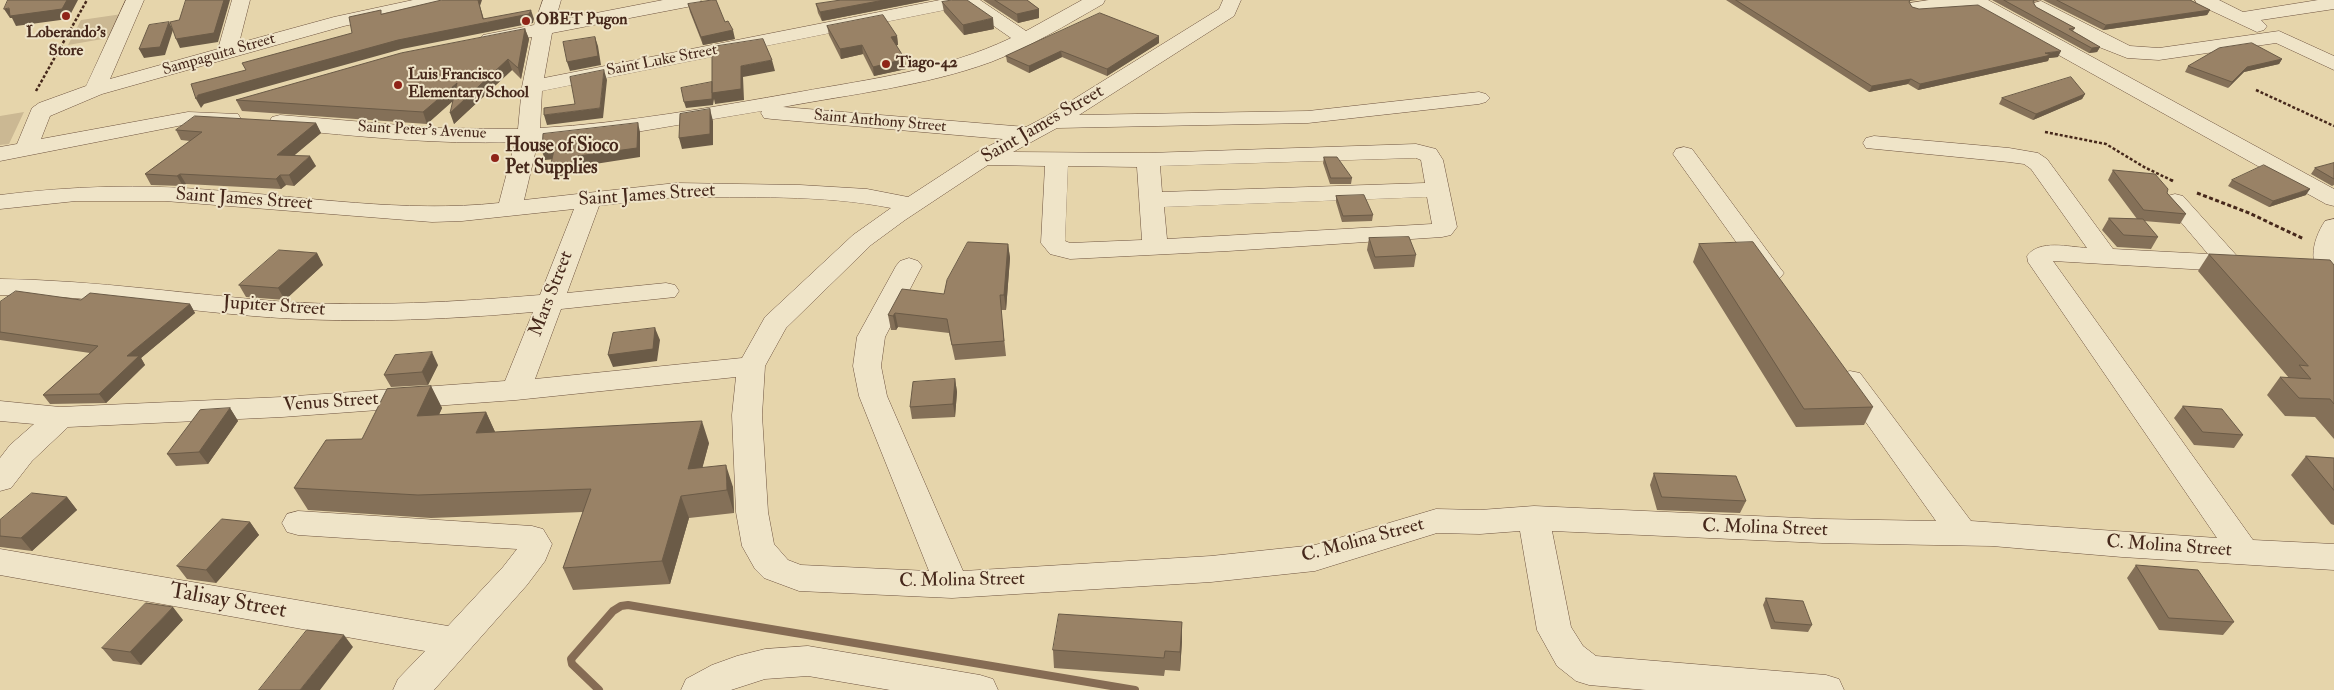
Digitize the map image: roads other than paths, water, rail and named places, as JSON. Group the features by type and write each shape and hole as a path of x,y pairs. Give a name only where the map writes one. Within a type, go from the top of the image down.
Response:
{"street":[{"path":"95,90 135,0"},
{"path":"227,53 241,0"},
{"path":"341,21 344,0"},
{"name":"Sampaguita Street","path":"26,150 40,114 58,103 95,90 341,21 439,0"},
{"path":"510,208 528,136 532,87 544,28 552,0"},
{"path":"468,44 692,0"},
{"path":"968,0 1026,39"},
{"name":"Saint Luke Street","path":"532,87 968,0"},
{"name":"Saint Peter's Avenue","path":"0,154 188,118 248,114 450,134 528,136 733,110 875,84 969,62 1026,39 1096,0"},
{"name":"Saint James Street","path":"0,202 75,194 146,194 432,215 676,190 745,190 867,196 914,205 985,158 1026,134 1053,122 1228,12 1232,0"},
{"path":"2204,0 2334,64"},
{"path":"1917,7 1976,1 2334,199"},
{"path":"2240,18 2334,3"},
{"path":"2040,7 2106,43 2137,54 2159,54 2279,37"},
{"path":"1053,122 1308,117 1479,98"},
{"name":"Saint Anthony Street","path":"733,110 1026,134"},
{"path":"1874,143 2030,158 2045,170 2106,257"},
{"path":"985,158 1148,160 1416,150 1428,154 1432,160 1445,227 1442,230 1228,244 1070,251 1059,249 1054,243 1057,160"},
{"path":"1684,154 1788,296"},
{"path":"1148,160 1156,247"},
{"path":"1151,200 1438,190"},
{"name":"Mars Street","path":"516,390 548,303 590,199"},
{"path":"2175,201 2229,263"},
{"name":"C. Molina Street","path":"914,205 862,240 787,310 766,336 752,366 747,415 752,512 758,546 767,560 776,569 799,578 952,585 1186,571 1315,558 1373,542 1436,521 1480,522 1534,518 1822,531 1963,534 2334,557"},
{"path":"2332,271 2323,256 2334,226"},
{"path":"2244,552 2042,262 2040,256 2048,253 2266,265"},
{"path":"909,266 871,337 867,366 873,396 952,585"},
{"path":"2303,268 2332,271"},
{"name":"Jupiter Street","path":"0,287 74,288 290,310 415,311 548,303 666,291"},
{"path":"1835,360 1963,534"},
{"name":"Venus Street","path":"0,411 60,417 282,407 516,390 752,366"},
{"path":"0,480 21,453 60,417"},
{"path":"1534,518 1554,630 1570,656 1589,670 1826,690"},
{"path":"298,523 532,538 536,544 533,552 515,576 412,690"},
{"name":"Talisay Street","path":"0,562 456,642"},
{"path":"699,690 733,672 758,664 784,661 808,661 980,690"}],"waterway":[{"path":"599,690 572,664 571,659 613,611 621,606 628,605 1135,690"}],"place":[{"name":"Loberando's Store","path":"66,16"},
{"name":"OBET Pugon","path":"526,21"},
{"name":"Tiago-42","path":"886,64"},
{"name":"Luis Francisco Elementary School","path":"398,85"},
{"name":"House of Sioco Pet Supplies","path":"495,158"}]}
